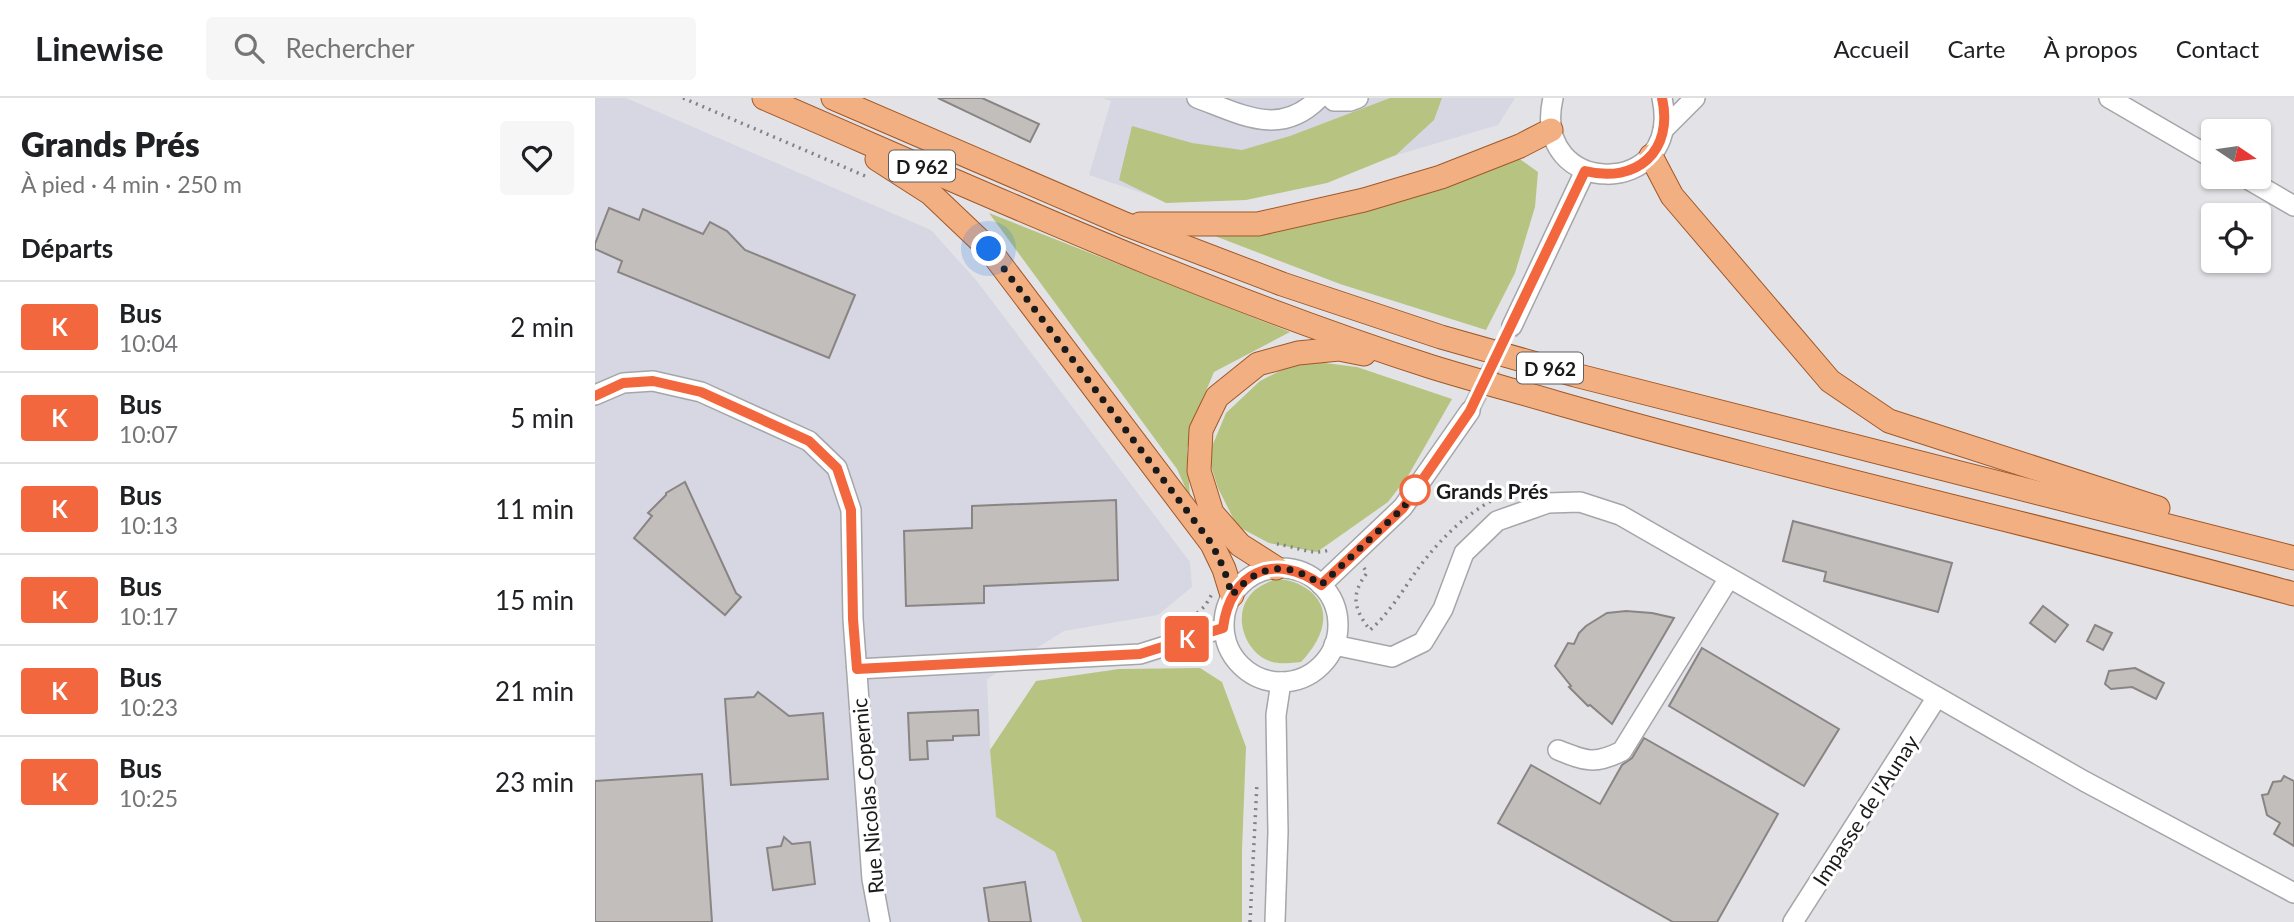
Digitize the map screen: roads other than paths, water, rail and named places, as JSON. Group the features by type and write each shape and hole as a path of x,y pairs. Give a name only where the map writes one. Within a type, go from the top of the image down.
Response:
{"main road":[{"name":"D 962","path":"764,98 1117,250 1272,311 1433,367 1696,443 2294,594"},
{"name":"D 962","path":"833,98 1125,224 1282,284 1441,337 1575,375 2294,558"},
{"path":"818,122 930,192 989,249 1212,544 1232,595"},
{"path":"1125,224 1258,225 1364,200 1441,177 1520,146 1551,130"},
{"path":"1651,156 1672,196 1830,381 1889,421 2294,551"},
{"path":"1276,568 1240,545 1212,513 1199,471 1201,430 1217,397 1258,364 1298,353 1339,349 1433,367"}],"street":[{"path":"1197,98 1248,117 1273,122 1293,117 1321,100 1350,101 1358,98"},
{"path":"1553,98 1551,130 1558,147 1569,161 1585,171 1602,175 1620,174 1637,167 1651,156 1662,139 1666,119 1662,98"},
{"path":"1663,130 1695,98"},
{"path":"2109,98 2201,151"},
{"path":"1512,326 1585,171"},
{"path":"2265,189 2294,206"},
{"name":"Rue Nicolas Copernic","path":"595,396 623,383 653,381 701,392 809,441 837,468 851,510 853,619 872,879 880,922"},
{"path":"1321,585 1403,508 1470,411"},
{"path":"1334,645 1392,657 1423,642 1443,609 1464,553 1497,521 1548,503 1580,502 1620,515 2084,781 2294,893"},
{"path":"1276,568 1293,569 1308,575 1321,585 1331,598 1336,613 1338,629 1326,660 1314,672 1298,680 1264,680 1248,672 1235,660 1227,645 1223,628 1232,595 1244,582 1259,572 1276,568"},
{"path":"1558,750 1592,761 1607,759 1622,751 1730,578"},
{"path":"857,669 1140,654 1223,628"},
{"path":"1275,922 1278,832 1276,715 1281,682"},
{"name":"Impasse de l'Aunay","path":"1793,922 1937,697"}],"tunnel":[{"path":"1470,411 1512,326"}],"place":[{"name":"Grands Prés","path":"1415,490"}]}
